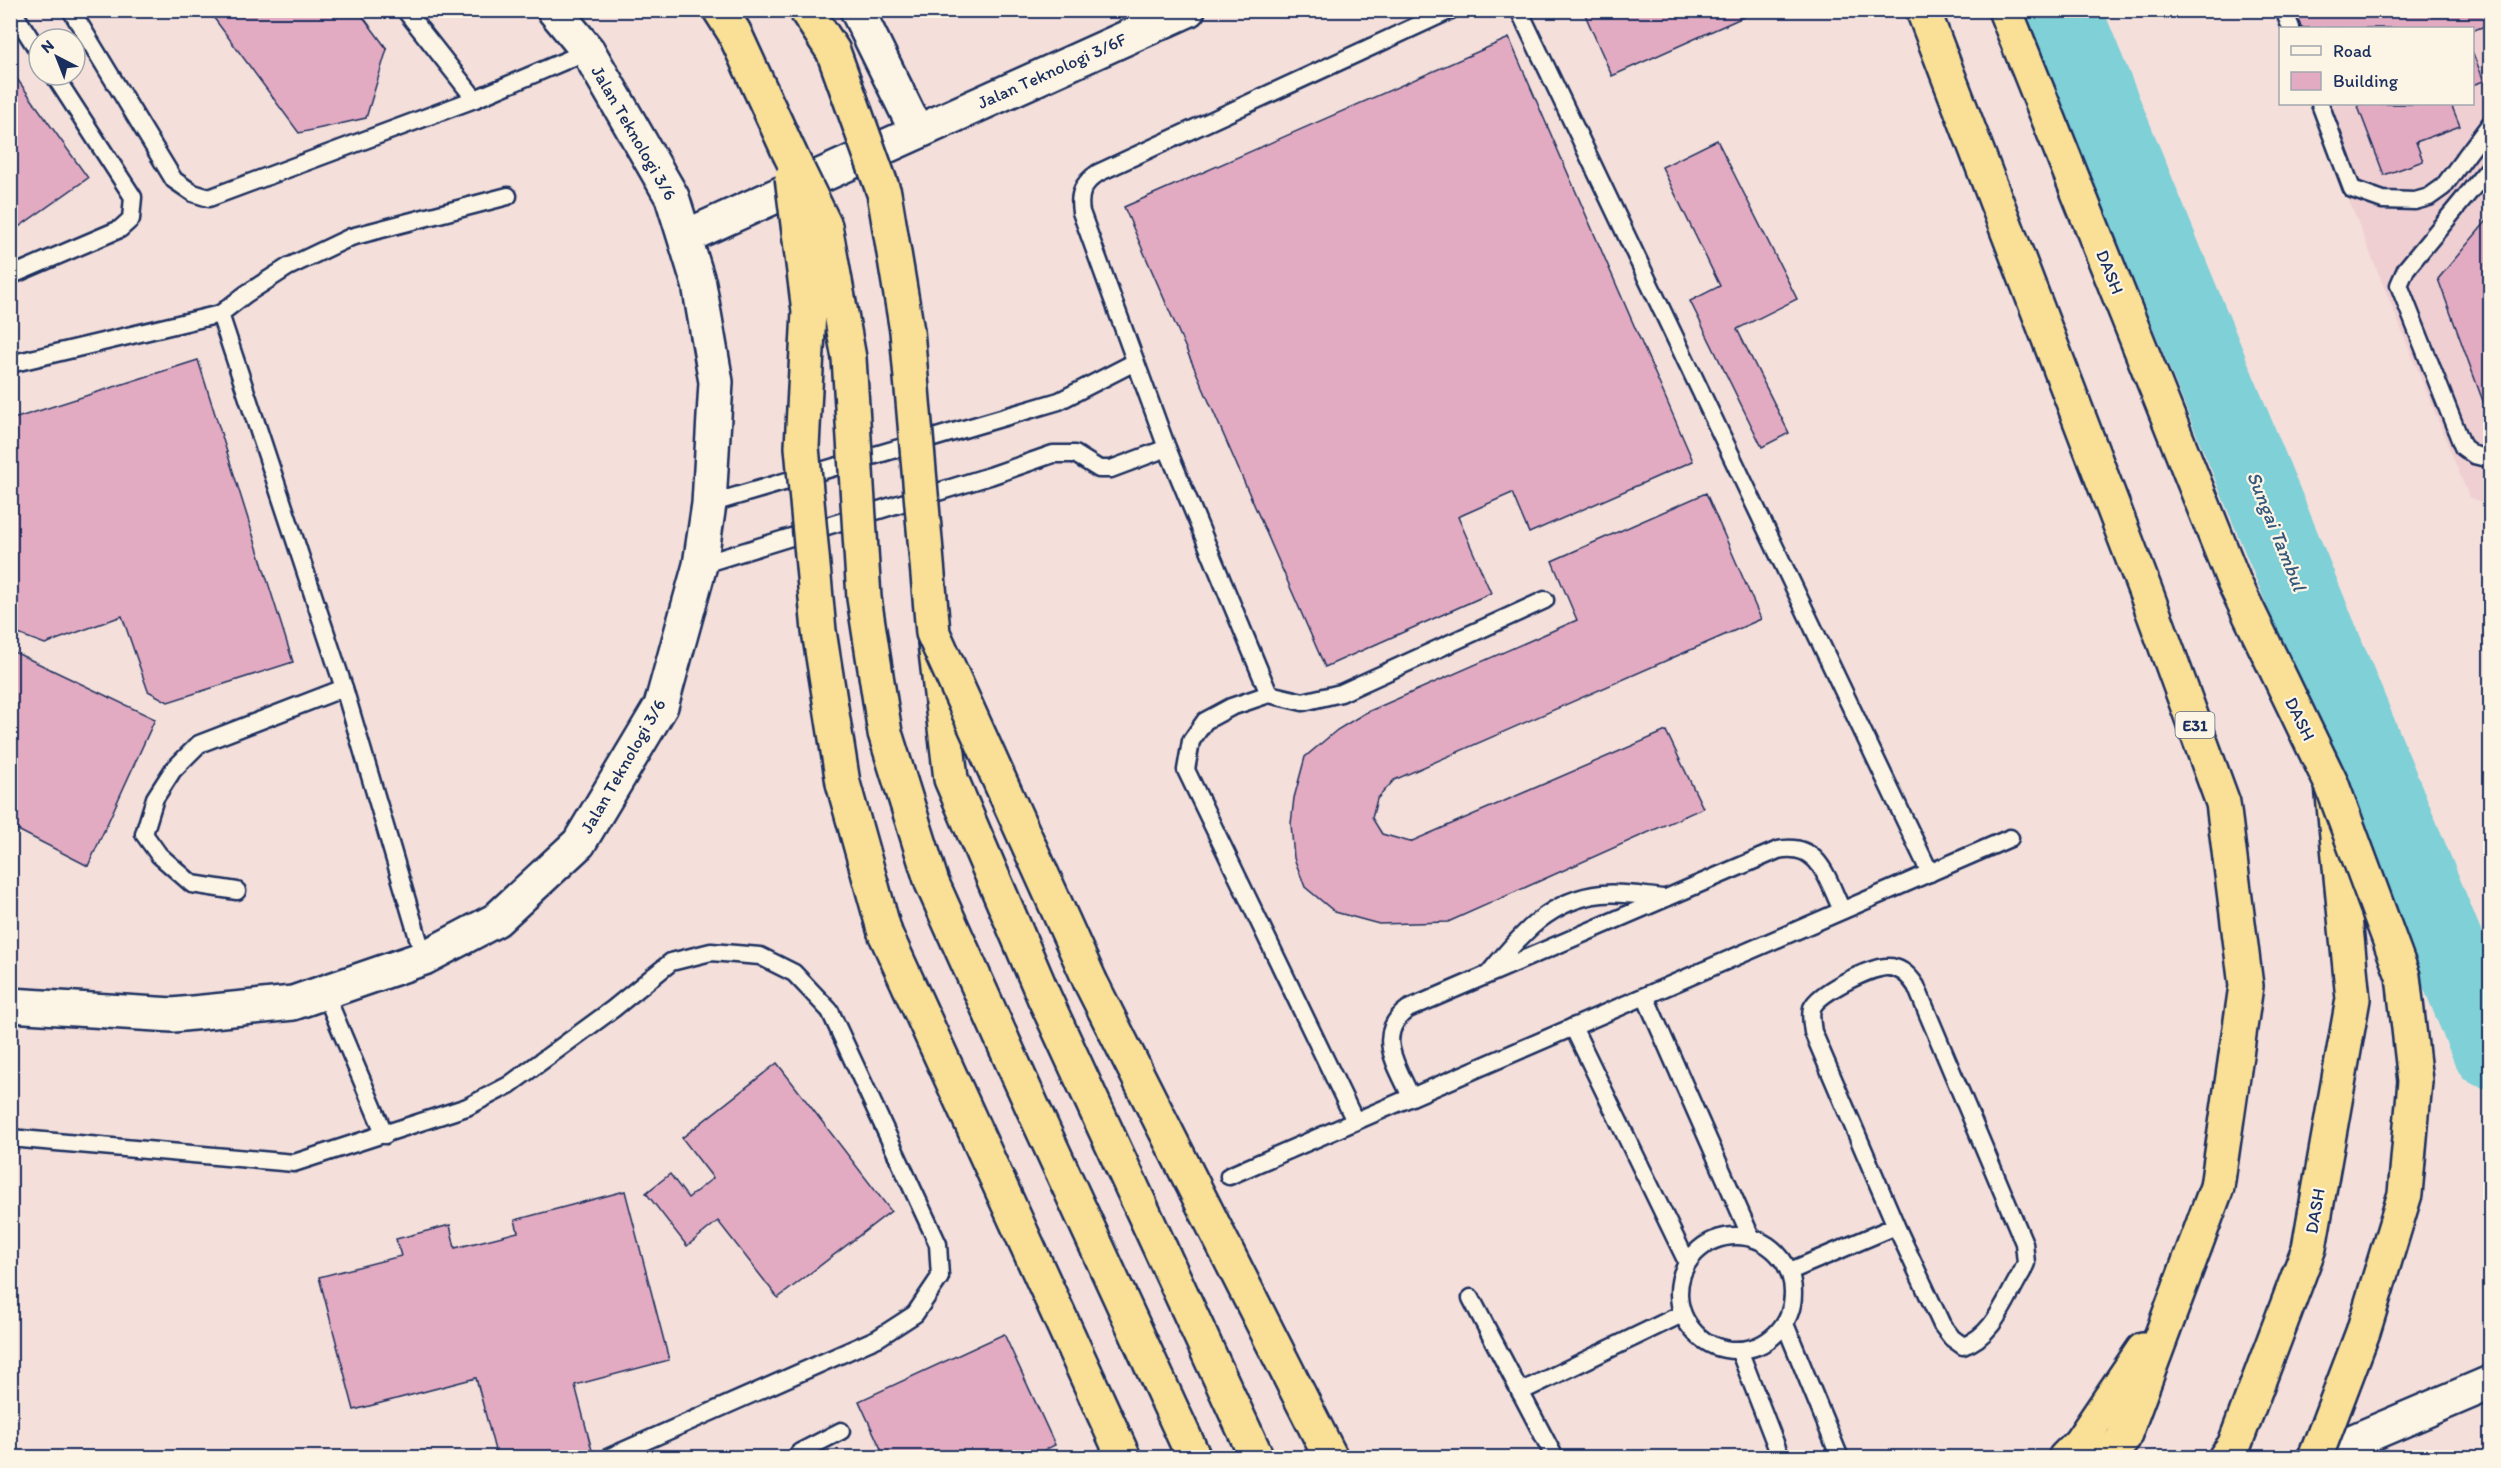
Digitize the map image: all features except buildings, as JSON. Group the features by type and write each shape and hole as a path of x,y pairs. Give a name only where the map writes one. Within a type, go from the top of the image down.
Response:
{"highway":[{"path":"720,10 735,32 825,226 849,358 864,598 885,733 932,883 1194,1458"},
{"path":"806,10 833,51 884,193 907,331 933,633 951,779 1044,997 1257,1458"},
{"name":"E31","path":"1923,10 2140,575 2223,803 2246,986 2217,1187 2123,1439 2107,1458"},
{"name":"DASH","path":"2005,10 2234,582 2332,785 2353,999 2309,1248 2234,1446 2225,1458"},
{"path":"789,152 809,311 803,459 819,631 843,783 885,933 1124,1458"},
{"path":"933,633 1091,983 1331,1458"},
{"path":"2314,1458 2363,1332 2405,1194 2415,1081 2403,976 2332,785"},
{"path":"2066,1458 2080,1443 2174,1305"}],"street":[{"name":"Jalan Teknologi 3/6","path":"10,1005 173,1015 293,1003 424,958 496,920 579,843 661,706 700,565 709,504 716,382 699,284 672,196 588,51 554,10"},
{"path":"857,10 917,132"},
{"name":"Jalan Teknologi 3/6F","path":"685,237 1188,10"},
{"path":"2314,1458 2490,1383"}],"lane":[{"path":"12,10 27,33"},
{"path":"71,10 174,180 193,193 209,198 475,99 588,51"},
{"path":"405,10 475,99"},
{"path":"1269,694 1167,448 1135,362 1081,212 1079,201 1082,189 1089,179 1098,173 1451,10"},
{"path":"1519,10 1930,873"},
{"path":"2284,10 2291,27"},
{"path":"10,276 120,229 131,219 133,197 62,87"},
{"path":"2320,105 2352,189 2383,200 2415,201 2430,197 2443,187 2490,124"},
{"path":"2490,167 2406,269 2398,285 2463,447 2474,455 2490,459"},
{"path":"10,364 220,314 288,267 351,237 508,196"},
{"path":"220,314 344,688 424,958"},
{"path":"709,504 1059,401 1135,362"},
{"path":"700,565 990,476 1053,454 1075,454 1099,470 1112,469 1167,448"},
{"path":"1355,1122 1186,770 1191,741 1205,720 1231,706 1269,694 1303,702 1341,693 1545,600"},
{"path":"237,891 192,884 159,855 144,834 155,798 173,770 199,744 344,688"},
{"path":"1229,1176 2010,838"},
{"path":"1411,1097 1391,1050 1389,1038 1391,1026 1398,1016 1408,1009 1778,850 1790,847 1802,849 1812,855 1842,910"},
{"path":"1488,975 1529,926 1546,913 1564,904 1583,897 1603,894 1666,898"},
{"path":"10,1138 294,1163 467,1107 509,1085 613,1009 671,962 711,952 759,956 794,973 830,1011 938,1244 940,1277 915,1314 878,1338 607,1458"},
{"path":"1887,967 1899,969 1909,975 1916,986 2024,1244 2025,1263 2022,1272 1988,1330 1976,1342 1963,1346 1952,1338 1942,1325 1896,1226 1813,1032 1811,1020 1812,1008 1829,991 1874,970 1887,967"},
{"path":"325,993 385,1135"},
{"path":"1645,996 1750,1237"},
{"path":"1573,1027 1687,1262"},
{"path":"1790,1271 1896,1226"},
{"path":"1732,1235 1750,1237 1767,1244 1781,1256 1790,1271 1794,1289 1792,1307 1785,1324 1773,1337 1757,1346 1739,1350 1722,1349 1705,1341 1692,1330 1682,1314 1679,1297 1680,1279 1687,1262 1699,1248 1715,1239 1732,1235"},
{"path":"1471,1298 1555,1458"},
{"path":"1520,1392 1682,1314"},
{"path":"1785,1324 1840,1458"},
{"path":"1739,1350 1781,1458"},
{"path":"795,1458 800,1452 841,1431"}],"shaded area":[{"path":"2272,11 2490,11 2490,505 2469,497 2310,105 2474,105 2474,27 2279,28"}],"waterway":[{"name":"Sungai Tambul","path":"2063,10 2490,1051"}]}
